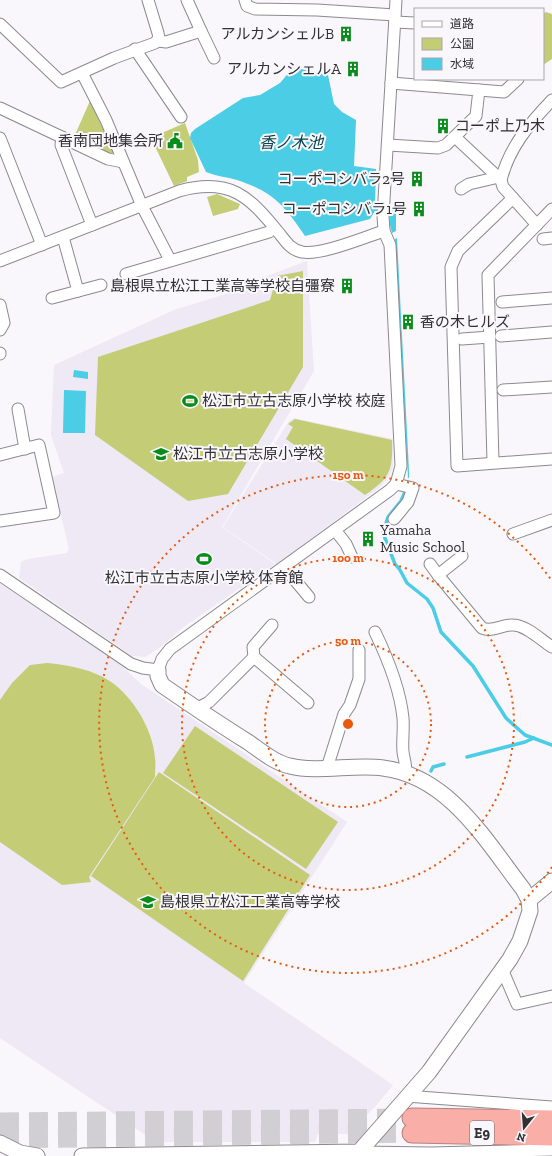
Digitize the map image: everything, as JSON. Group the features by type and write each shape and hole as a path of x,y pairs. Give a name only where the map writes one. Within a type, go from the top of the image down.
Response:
{"highway":[{"name":"E9","path":"552,1120 412,1125 552,1136"}],"street":[{"path":"148,0 158,33 158,41"},
{"path":"186,0 214,58"},
{"path":"245,0 247,6 250,8 282,4 317,5 395,18 414,23"},
{"path":"358,1154 406,1096 429,1072 516,949 524,931 530,911 529,900 523,889 466,814 430,784 405,773 384,768 297,768 282,763 162,686 158,676 158,670 162,659 170,649 390,490 396,484 400,466 390,245 384,231 383,216 396,0"},
{"path":"0,24 61,82 135,49 158,41 166,42 201,31"},
{"path":"135,49 181,117"},
{"path":"82,73 106,120 142,206 170,260"},
{"path":"390,83 504,92 517,80"},
{"path":"388,145 442,148 476,116 479,90"},
{"path":"500,179 515,144 532,121 552,100"},
{"path":"0,108 108,159 123,162"},
{"path":"62,137 61,145 92,225"},
{"path":"455,137 500,179 503,187 537,225"},
{"path":"0,138 42,244"},
{"path":"461,189 469,184 500,179"},
{"path":"0,261 142,206 195,187 203,186 223,188 249,199 262,212 290,247 295,250 309,253 318,252 384,231"},
{"path":"513,198 458,251 450,267 457,466 552,458"},
{"path":"493,462 496,337 488,275 552,209"},
{"path":"126,274 269,232"},
{"path":"63,237 78,291"},
{"path":"52,298 101,285"},
{"path":"502,302 552,298"},
{"path":"0,305 4,324 0,330"},
{"path":"462,339 552,332"},
{"path":"503,390 552,387"},
{"path":"18,410 25,449"},
{"path":"0,456 39,445 54,513 0,521"},
{"path":"394,519 408,502 413,488 396,484"},
{"path":"513,534 552,520"},
{"path":"335,530 346,544 352,557"},
{"path":"438,575 462,556"},
{"path":"430,564 482,628 488,630 510,625 520,626 552,647"},
{"path":"284,567 309,597"},
{"path":"0,575 131,664 143,668 158,670"},
{"path":"272,625 253,647 254,657 308,703"},
{"path":"375,632 386,656 399,698 403,718 403,752 406,766 405,773"},
{"path":"327,768 344,714 364,680 359,650"},
{"path":"196,709 209,702 254,657"},
{"path":"529,900 552,881"},
{"path":"502,969 517,1004 552,996"},
{"path":"406,1096 552,1106"},
{"path":"0,1143 20,1153 37,1156"},
{"path":"82,1156 358,1154 552,1150"}],"shaded area":[{"name":"松江市立古志原小学校","path":"307,261 314,371 222,527 275,564 182,628 161,647 145,657 132,656 19,578 21,562 28,559 67,553 69,549 52,477 64,473 51,435 54,365 174,310 229,293 267,276"},
{"path":"294,418 393,439 393,467 389,477 380,487 277,564 223,527 289,421"},
{"name":"島根県立松江工業高等学校","path":"0,581 114,659 141,684 347,822 244,983 393,1085 375,1107 356,1125 351,1134 318,1134 315,1142 156,1142 0,1038"}],"green space":[{"path":"546,12 552,14 552,59 544,64 544,13"},
{"path":"90,101 114,152 111,154 74,137"},
{"path":"185,123 198,160 199,172 187,177 187,181 174,186 152,140 164,132"},
{"path":"217,194 240,204 238,209 213,216 207,197"},
{"name":"松江市立古志原小学校 校庭","path":"303,271 303,367 228,494 188,501 95,435 98,357 270,300 277,276"},
{"path":"295,419 392,440 392,459 385,478 380,484 365,495 286,439 293,427 288,424"},
{"path":"47,663 83,669 103,677 113,683 131,701 145,723 153,746 155,777 89,877 91,882 62,885 0,842 0,700 12,683 30,665"},
{"path":"195,726 338,822 306,869 163,773"},
{"path":"159,772 310,875 243,981 91,876"}],"water":[{"name":"香ノ木池","path":"301,69 328,75 334,104 342,112 356,120 354,166 376,169 375,205 378,206 377,211 375,211 370,219 305,236 284,208 260,189 237,180 206,172 190,138 191,133 195,129 243,98 260,95 280,83 291,70"},
{"path":"389,208 396,209 396,231 392,233 390,225"},
{"path":"397,238 409,471 409,478 395,239"},
{"path":"74,370 88,372 88,379 73,377"},
{"path":"64,390 86,391 85,433 63,433"}],"waterway":[{"path":"405,492 401,501 388,517 383,533 395,564 407,583 427,599 433,608 441,632 473,666 506,718 525,735 552,745"},
{"path":"467,757 525,742 534,738"},
{"path":"431,771 433,767 444,764"}],"tunnel":[{"path":"0,1122 412,1118"},
{"path":"0,1139 412,1133"}],"place":[{"name":"アルカンシェルB","path":"346,34"},
{"name":"アルカンシェルA","path":"353,69"},
{"name":"コーポ上乃木","path":"443,126"},
{"name":"香南団地集会所","path":"175,141"},
{"name":"コーポコシバラ2号","path":"417,179"},
{"name":"コーポコシバラ1号","path":"419,209"},
{"name":"島根県立松江工業高等学校自彊寮","path":"347,286"},
{"name":"香の木ヒルズ","path":"408,322"},
{"name":"松江市立古志原小学校 校庭","path":"190,401"},
{"name":"松江市立古志原小学校","path":"161,454"},
{"name":"Yamaha Music School","path":"368,539"},
{"name":"松江市立古志原小学校 体育館","path":"204,559"},
{"name":"島根県立松江工業高等学校","path":"148,902"}]}
